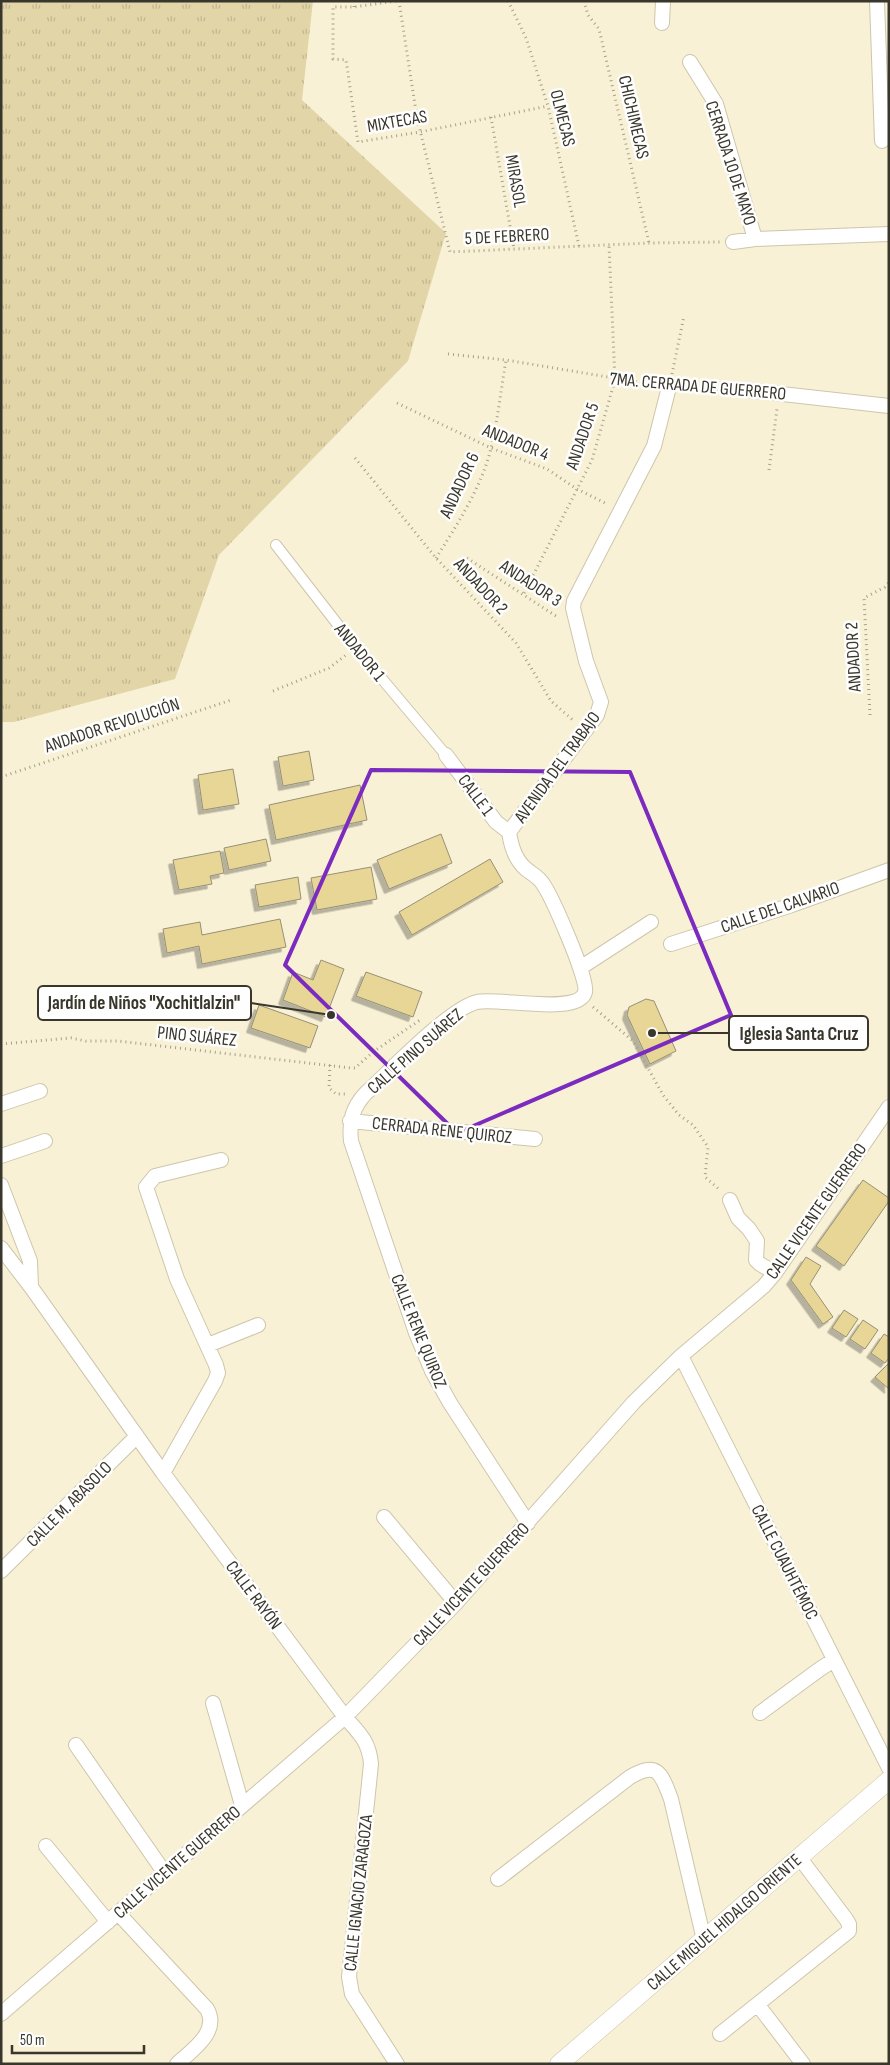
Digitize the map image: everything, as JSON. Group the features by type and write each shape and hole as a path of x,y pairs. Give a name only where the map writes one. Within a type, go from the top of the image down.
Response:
{"street":[{"path":"662,23 663,1"},
{"path":"877,1 882,141"},
{"name":"CERRADA 10 DE MAYO","path":"690,62 716,104 755,239"},
{"path":"732,242 755,239 889,234"},
{"name":"AVENIDA DEL TRABAJO","path":"583,999 586,986 580,968 546,889 543,883 519,862 510,843 509,832 597,715 601,702 578,632 574,601 654,446 669,387"},
{"name":"7MA. CERRADA DE GUERRERO","path":"746,390 889,406"},
{"name":"ANDADOR 1","path":"276,545 356,648 446,755"},
{"name":"CALLE 1","path":"446,755 496,822 509,832"},
{"name":"CALLE DEL CALVARIO","path":"670,944 792,905 889,870"},
{"path":"580,968 651,922"},
{"name":"CALLE PINO SUÁREZ","path":"350,1121 357,1103 366,1093 443,1023 471,1004 491,1000 515,1003 568,1004 583,999"},
{"path":"1,1104 40,1090"},
{"name":"CALLE VICENTE GUERRERO","path":"1,2014 345,1716 456,1603 634,1402 681,1356 764,1286 776,1273 889,1107"},
{"name":"CERRADA RENE QUIROZ","path":"350,1121 535,1139"},
{"name":"CALLE RENE QUIROZ","path":"350,1121 351,1141 416,1333 432,1371 450,1403 528,1523"},
{"path":"1,1156 45,1141"},
{"path":"163,1473 218,1372 208,1345 177,1279 146,1187 155,1176 221,1160"},
{"path":"1,1185 30,1261 31,1286"},
{"path":"730,1200 738,1218 757,1241 756,1260 776,1273"},
{"name":"CALLE RAYÓN","path":"1,1248 31,1286 163,1473 345,1716"},
{"path":"208,1345 258,1325"},
{"name":"CALLE CUAUHTÉMOC","path":"681,1356 889,1768"},
{"name":"CALLE M. ABASOLO","path":"1,1571 137,1436"},
{"path":"384,1517 456,1603"},
{"path":"760,1713 820,1668 834,1660"},
{"path":"213,1703 242,1805"},
{"name":"CALLE IGNACIO ZARAGOZA","path":"345,1716 364,1738 370,1749 371,1764 349,1977 352,1994 397,2064"},
{"path":"76,1745 164,1872"},
{"path":"498,1879 630,1777 641,1770 651,1768 656,1770 663,1778 672,1799 704,1940"},
{"name":"CALLE MIGUEL HIDALGO ORIENTE","path":"559,2064 889,1780"},
{"path":"46,1846 113,1918 207,2009 211,2016 211,2024 202,2042 177,2064"},
{"path":"720,2034 844,1935 850,1927 799,1856"},
{"path":"758,2005 804,2064"}],"path":[{"path":"354,1 354,7 397,1"},
{"name":"5 DE FEBRERO","path":"397,1 420,132 450,252 649,242 732,242"},
{"name":"OLMECAS","path":"508,1 526,38 548,106 579,246"},
{"name":"CHICHIMECAS","path":"584,1 588,15 599,29 649,242"},
{"name":"MIXTECAS","path":"354,7 333,7 333,59 346,60 358,142 420,132 548,106"},
{"name":"MIRASOL","path":"491,118 514,249"},
{"name":"ANDADOR 5","path":"524,594 592,460 615,380 609,245"},
{"path":"669,387 684,316"},
{"name":"7MA. CERRADA DE GUERRERO","path":"448,354 506,360 615,380 669,387 746,390"},
{"name":"ANDADOR 6","path":"436,558 453,531 484,471 491,448 506,360"},
{"path":"769,470 778,393"},
{"name":"ANDADOR 4","path":"397,403 491,448 547,469 577,489 622,511"},
{"name":"ANDADOR 2","path":"355,458 436,558 516,644 551,702 585,731"},
{"name":"ANDADOR 3","path":"467,558 524,594 578,632"},
{"name":"ANDADOR 2","path":"870,715 864,598 885,587 889,582"},
{"path":"273,691 329,668 356,648"},
{"name":"ANDADOR REVOLUCIÓN","path":"1,777 231,700"},
{"path":"583,999 633,1042 663,1095 679,1115 693,1125 708,1147 705,1177 730,1200"},
{"name":"PINO SUÁREZ","path":"1,1044 71,1038 86,1041 118,1041 351,1068 355,1068 358,1064"},
{"path":"330,1065 329,1088 331,1092 336,1094 366,1093"}],"highlighted area":[{"path":"371,770 630,772 731,1015 457,1133 285,965"}],"green space":[{"path":"1,1 313,1 302,100 446,233 408,361 219,555 175,679 14,722 1,722"}],"building":[{"path":"309,751 314,780 283,786 278,757"},
{"path":"233,769 239,804 203,810 198,775"},
{"path":"360,785 367,820 276,840 269,805"},
{"path":"441,834 452,863 389,889 377,860"},
{"path":"266,839 271,861 229,870 224,848"},
{"path":"220,851 224,873 210,876 212,884 179,890 173,860"},
{"path":"490,859 503,882 412,935 399,912"},
{"path":"371,867 377,899 317,910 311,878"},
{"path":"298,877 301,899 259,907 255,885"},
{"path":"280,919 286,947 202,964 199,946 167,953 163,929 200,922 202,935"},
{"path":"321,960 344,969 326,1017 283,1000 293,972 313,980"},
{"path":"366,972 422,992 413,1017 356,996"},
{"path":"646,999 654,1001 676,1051 650,1064 627,1015 629,1007"},
{"path":"259,1005 318,1026 310,1048 251,1028"},
{"path":"863,1180 889,1198 889,1201 844,1266 816,1246"},
{"path":"806,1257 821,1266 810,1284 833,1317 823,1324 791,1280"},
{"path":"844,1310 858,1319 846,1337 832,1328"},
{"path":"863,1320 878,1330 865,1349 850,1339"},
{"path":"884,1334 889,1337 889,1358 885,1363 871,1353"},
{"path":"889,1363 889,1389 875,1377"}],"place":[{"name":"Jardín de Niños \"Xochitlalzin\"","path":"331,1015"},
{"name":"Iglesia Santa Cruz","path":"652,1033"}]}
